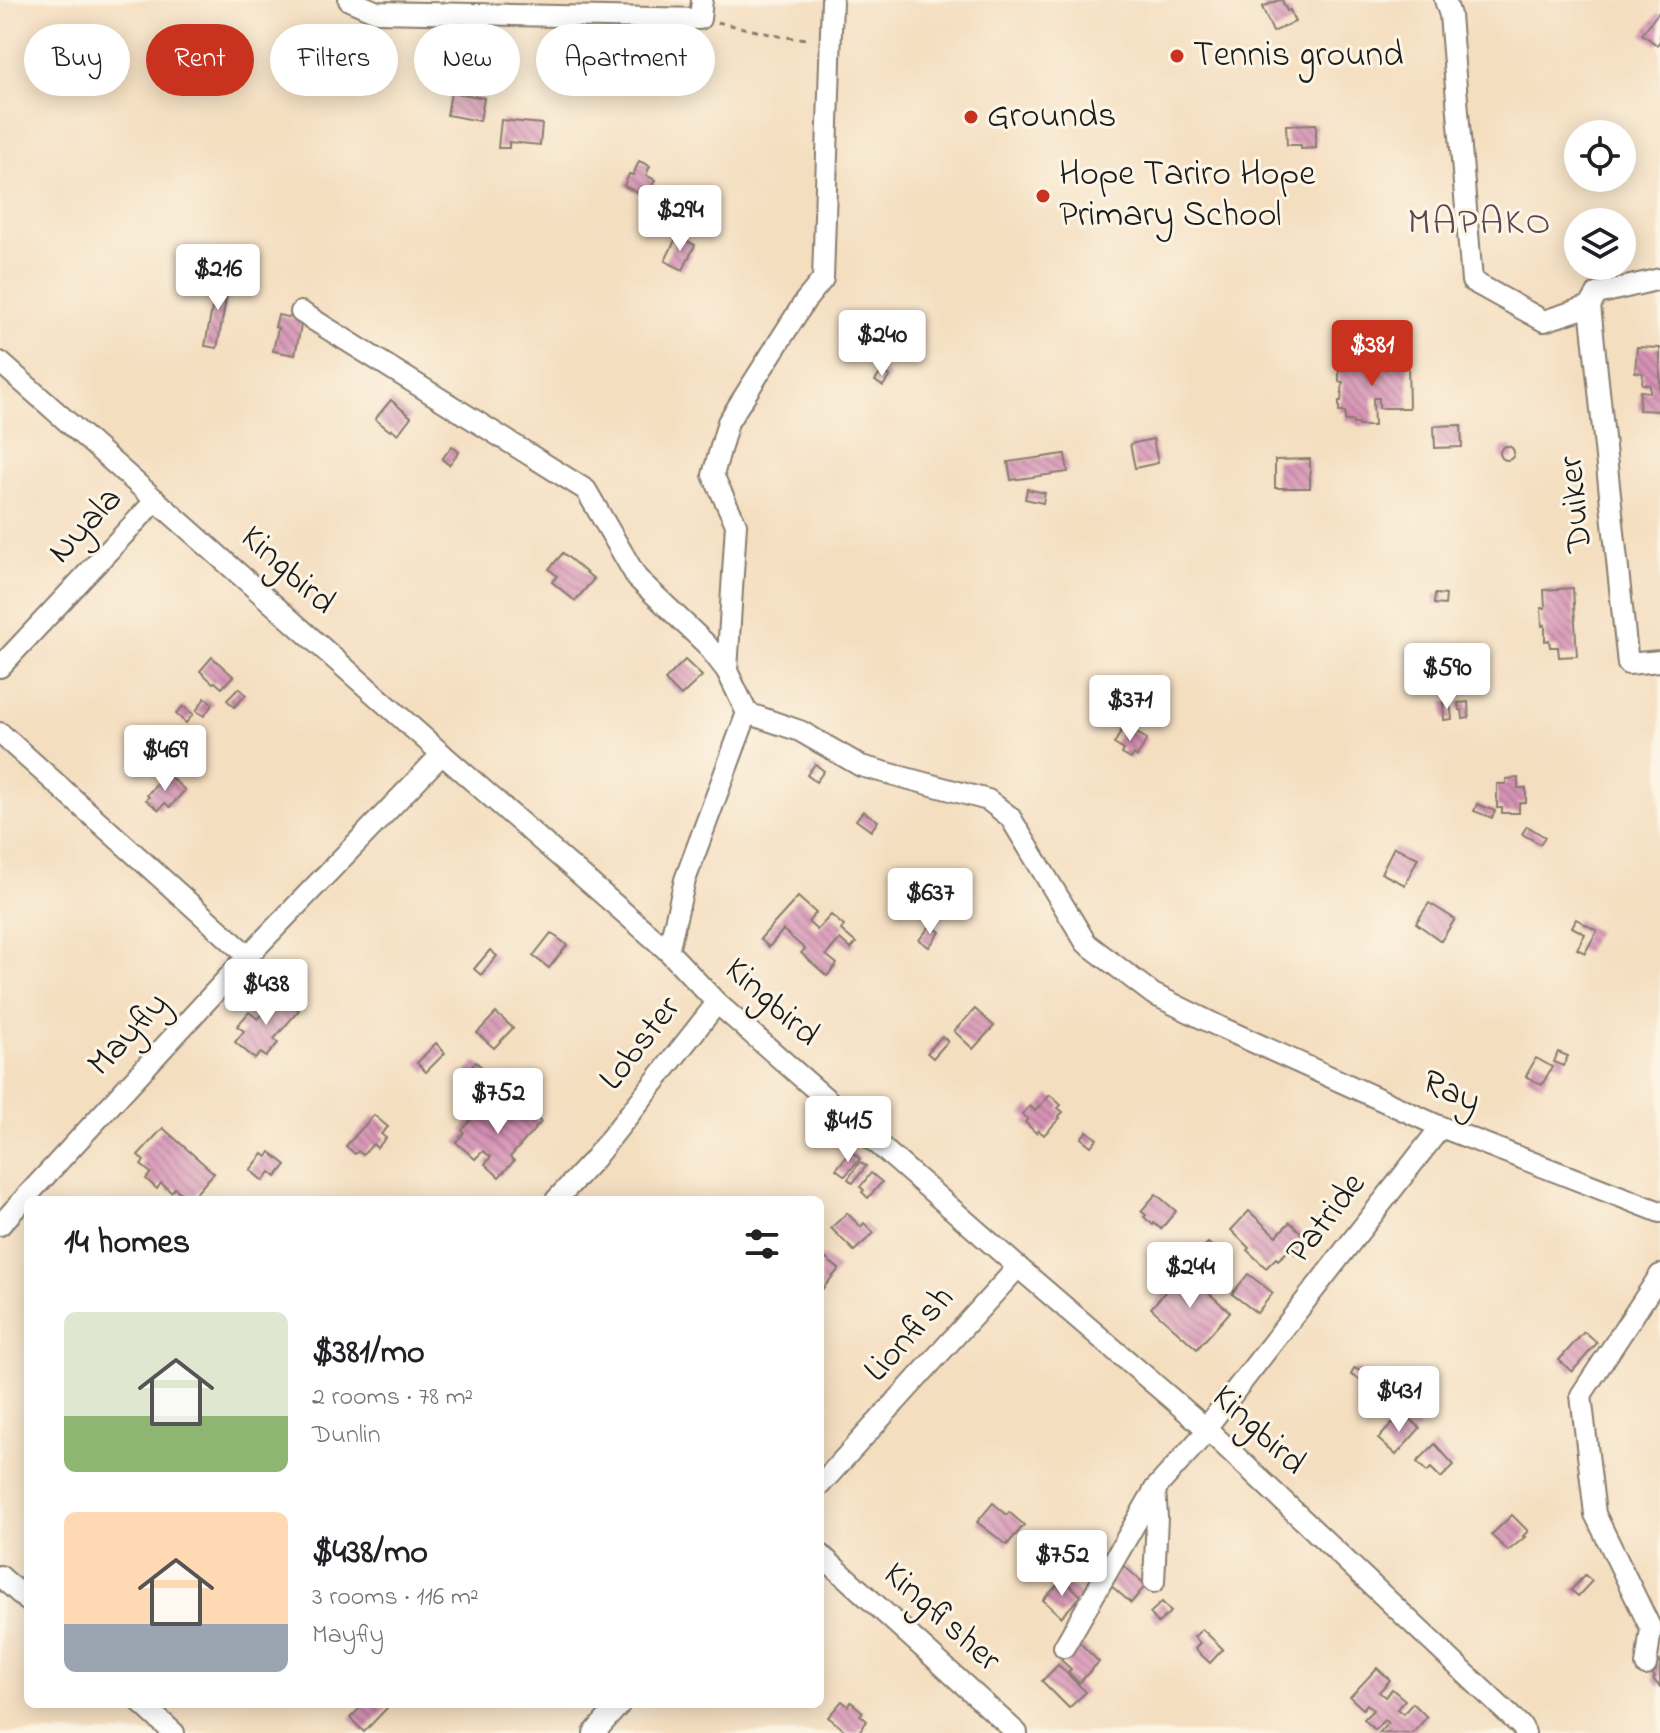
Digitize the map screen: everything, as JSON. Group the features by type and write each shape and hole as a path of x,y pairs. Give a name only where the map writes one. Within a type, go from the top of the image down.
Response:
{"street":[{"path":"349,0 377,12 701,9"},
{"path":"727,671 736,524 713,475 728,422 805,301 823,279 832,0"},
{"path":"1445,0 1450,15 1472,281 1544,321 1590,306 1597,294 1660,279"},
{"name":"Duiker","path":"1590,306 1628,664 1660,661"},
{"path":"301,312 586,490 637,578 706,644 727,671 747,713 685,880 668,951"},
{"name":"Kingbird","path":"0,362 668,951 717,1003 1207,1429 1525,1733"},
{"name":"Nyala","path":"0,667 156,500"},
{"name":"Ray","path":"747,713 800,731 861,766 988,800 1010,817 1086,943 1153,994 1441,1127 1660,1212"},
{"path":"0,733 248,956"},
{"name":"Mayfly","path":"27,1196 248,956 442,754"},
{"name":"Lobster","path":"560,1196 594,1159 717,1003"},
{"name":"Patride","path":"1064,1647 1155,1489 1207,1429 1441,1127"},
{"name":"Mayfly","path":"0,1225 24,1199"},
{"name":"Lionfish","path":"824,1481 1018,1267"},
{"path":"1646,1665 1651,1629 1595,1514 1581,1395 1660,1275"},
{"path":"1154,1582 1155,1489"},
{"name":"Kingfisher","path":"824,1558 1017,1733"},
{"path":"0,1576 24,1597"},
{"path":"146,1708 174,1733"},
{"path":"594,1733 616,1708"}],"path":[{"path":"701,9 783,37 831,40"}],"building":[{"path":"1282,0 1287,11 1290,10 1295,22 1273,32 1262,7"},
{"path":"1658,13 1660,41 1657,45 1642,34"},
{"path":"450,96 484,98 480,121 447,115"},
{"path":"501,120 542,124 540,145 509,142 509,148 498,148"},
{"path":"1316,124 1316,148 1301,149 1301,145 1287,145 1286,125"},
{"path":"639,161 650,166 646,175 655,180 647,197 624,186"},
{"path":"677,236 695,245 683,270 665,261"},
{"path":"218,276 230,278 217,348 205,346"},
{"path":"278,315 302,320 295,355 273,351"},
{"path":"1637,347 1660,348 1660,411 1639,410 1640,391 1650,392 1650,385 1642,384 1643,373 1635,372"},
{"path":"1339,361 1408,361 1409,408 1379,408 1379,398 1373,398 1374,426 1358,426 1353,421 1345,421 1345,412 1339,412 1343,382 1339,382"},
{"path":"882,371 890,376 883,386 875,381"},
{"path":"391,400 411,417 398,434 375,419"},
{"path":"1461,425 1462,447 1435,448 1434,426"},
{"path":"1153,439 1158,463 1135,468 1130,444"},
{"path":"452,446 459,452 449,465 442,459"},
{"path":"1507,446 1514,453 1507,460 1500,453"},
{"path":"1065,454 1068,472 1011,480 1008,462"},
{"path":"1310,459 1310,488 1275,488 1275,460"},
{"path":"1027,489 1045,493 1043,503 1025,499"},
{"path":"563,553 594,579 575,601 552,582 557,576 549,569"},
{"path":"1573,588 1577,656 1559,657 1558,647 1550,647 1549,640 1545,641 1541,608 1545,608 1544,590"},
{"path":"1435,594 1446,595 1445,605 1434,604"},
{"path":"212,657 233,676 222,688 200,671"},
{"path":"685,660 702,676 681,696 665,680"},
{"path":"239,688 246,695 234,707 227,700"},
{"path":"205,698 213,704 204,716 196,711"},
{"path":"1443,702 1450,702 1452,719 1444,720"},
{"path":"1468,702 1469,718 1463,719 1458,703"},
{"path":"183,706 193,714 186,723 176,714"},
{"path":"1124,726 1147,739 1137,757 1134,754 1131,759 1114,744"},
{"path":"815,764 824,771 816,782 807,775"},
{"path":"166,773 185,790 170,807 165,803 159,810 146,800"},
{"path":"1518,778 1518,788 1526,788 1526,803 1519,803 1519,813 1502,813 1502,808 1497,808 1497,784 1506,784 1506,779"},
{"path":"1477,804 1495,811 1492,818 1474,811"},
{"path":"863,811 878,821 871,831 856,820"},
{"path":"1527,826 1545,837 1540,844 1522,834"},
{"path":"1394,847 1418,858 1405,885 1381,873"},
{"path":"798,897 816,913 808,922 817,930 831,915 844,926 841,930 856,943 851,949 840,939 826,955 837,964 827,976 801,953 805,949 783,930 769,947 760,939"},
{"path":"1429,903 1455,919 1441,941 1416,923"},
{"path":"1576,919 1597,931 1585,953 1577,949 1585,934 1572,927"},
{"path":"931,925 940,932 929,947 919,940"},
{"path":"551,933 567,945 549,968 533,956"},
{"path":"490,950 497,956 481,975 474,969"},
{"path":"279,993 299,1010 274,1039 278,1043 266,1057 261,1053 255,1059 235,1042 244,1031 237,1026 249,1012 258,1019"},
{"path":"975,1009 994,1026 973,1049 954,1031"},
{"path":"496,1013 513,1028 494,1048 477,1033"},
{"path":"942,1036 948,1041 933,1058 927,1053"},
{"path":"436,1043 445,1053 426,1072 417,1063"},
{"path":"1558,1052 1568,1056 1563,1066 1554,1062"},
{"path":"1536,1058 1552,1067 1542,1085 1526,1076"},
{"path":"476,1062 489,1074 472,1091 459,1079"},
{"path":"1050,1095 1061,1105 1058,1108 1063,1112 1044,1135 1038,1130 1036,1133 1022,1114 1030,1106 1035,1111"},
{"path":"519,1102 541,1122 510,1157 514,1161 499,1177 485,1164 491,1157 483,1151 475,1159 456,1142 482,1107 500,1123"},
{"path":"374,1115 388,1127 381,1134 386,1138 377,1148 373,1144 363,1155 358,1151 355,1154 346,1146"},
{"path":"163,1128 214,1173 194,1196 184,1196 175,1188 171,1192 161,1183 157,1189 146,1179 151,1173 141,1165 144,1161 138,1155"},
{"path":"1087,1131 1097,1139 1091,1146 1081,1138"},
{"path":"851,1151 860,1159 845,1176 836,1169"},
{"path":"270,1152 286,1165 276,1177 270,1172 263,1181 250,1170 263,1154 267,1157"},
{"path":"860,1162 866,1166 853,1183 848,1179"},
{"path":"871,1173 882,1182 868,1198 860,1187"},
{"path":"1156,1194 1176,1211 1161,1229 1144,1217 1146,1215 1141,1211"},
{"path":"1249,1211 1276,1236 1290,1222 1309,1240 1295,1254 1290,1249 1266,1268 1231,1230"},
{"path":"847,1213 861,1227 864,1223 874,1233 854,1251 831,1228"},
{"path":"1208,1243 1213,1247 1199,1263 1194,1259"},
{"path":"824,1257 839,1269 824,1287"},
{"path":"1184,1271 1230,1312 1197,1349 1151,1308"},
{"path":"1248,1274 1273,1293 1257,1313 1232,1294"},
{"path":"1584,1332 1597,1343 1572,1372 1559,1360"},
{"path":"1354,1368 1366,1373 1363,1381 1351,1375"},
{"path":"1403,1412 1420,1428 1396,1455 1378,1439"},
{"path":"1435,1444 1454,1465 1441,1478 1431,1468 1427,1472 1417,1462"},
{"path":"993,1503 1024,1525 1007,1545 977,1522"},
{"path":"1512,1515 1528,1531 1508,1551 1491,1535"},
{"path":"1124,1566 1146,1585 1131,1603 1109,1584"},
{"path":"1585,1575 1592,1581 1578,1596 1571,1590"},
{"path":"1063,1579 1081,1596 1061,1617 1043,1600"},
{"path":"1162,1602 1171,1612 1158,1623 1150,1613"},
{"path":"1202,1629 1223,1649 1210,1663 1195,1649 1200,1643 1194,1637"},
{"path":"1079,1642 1099,1662 1079,1683 1061,1660"},
{"path":"1660,1661 1660,1687 1649,1670"},
{"path":"1058,1665 1086,1692 1069,1708 1042,1681"},
{"path":"1377,1668 1390,1680 1379,1692 1385,1697 1392,1689 1405,1700 1397,1709 1403,1714 1413,1703 1427,1717 1413,1733 1379,1733 1388,1723 1384,1720 1375,1730 1364,1719 1373,1710 1367,1704 1363,1709 1350,1697"},
{"path":"842,1701 848,1706 851,1702 863,1712 860,1715 867,1721 858,1733 848,1733 828,1717"},
{"path":"360,1708 387,1708 364,1732 350,1718"}],"place":[{"name":"Tennis ground","path":"1177,56"},
{"name":"Grounds","path":"971,117"},
{"name":"Hope Tariro Hope Primary School","path":"1043,196"}],"district":[{"name":"MAPAKO","path":"1480,224"}]}
